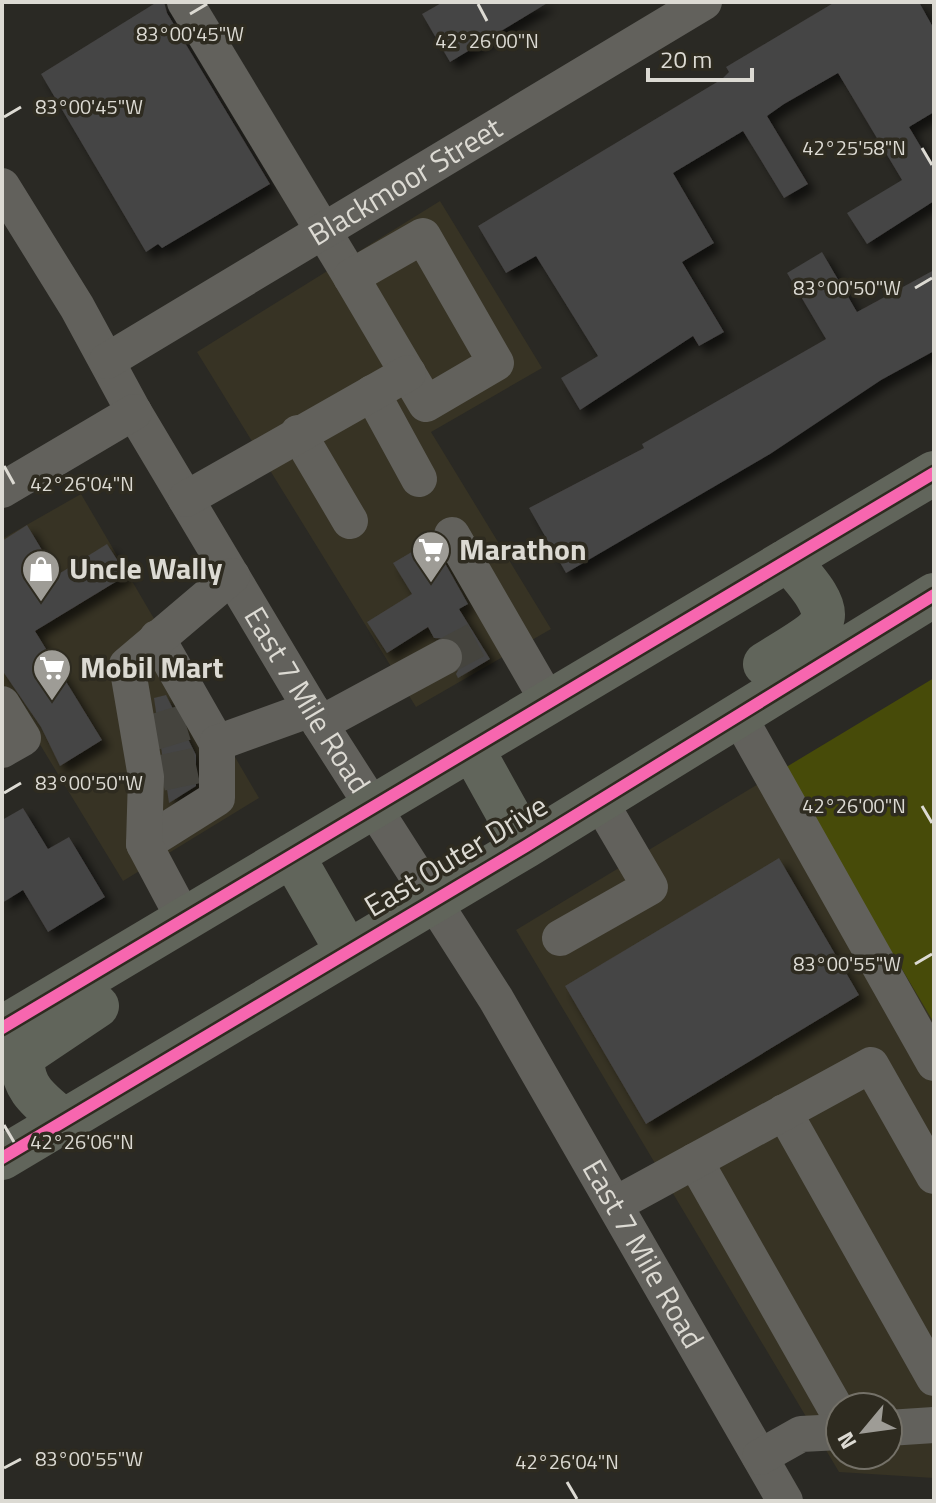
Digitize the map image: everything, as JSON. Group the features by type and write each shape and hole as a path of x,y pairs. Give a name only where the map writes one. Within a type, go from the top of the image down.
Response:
{"main road":[{"path":"2,1028 934,473"},
{"path":"605,796 673,721 811,636 822,625 823,610 818,594 788,560"},
{"name":"East Outer Drive","path":"2,1158 526,846 934,595"},
{"path":"472,749 526,846"},
{"path":"292,855 347,951"},
{"path":"63,1120 30,1090 21,1070 24,1055 48,1036 169,962 184,919"}],"street":[{"path":"185,2 426,404 496,363 423,236 351,277"},
{"name":"Blackmoor Street","path":"107,361 704,2"},
{"name":"East 7 Mile Road","path":"2,186 316,716 496,999 785,1501"},
{"path":"186,499 408,373"},
{"path":"372,393 419,479"},
{"path":"2,490 134,412"},
{"path":"298,433 350,521"},
{"path":"452,535 490,632 549,703"},
{"path":"184,919 144,844 154,775 127,665 232,576"},
{"path":"144,844 217,798 205,741 157,638"},
{"path":"205,741 316,716 444,657"},
{"path":"2,704 23,738 2,750"},
{"path":"738,715 934,1063"},
{"path":"560,938 650,887 605,796"},
{"path":"616,1204 871,1065 929,1155"},
{"path":"784,1112 934,1378"},
{"path":"695,1161 826,1391"},
{"path":"904,1427 934,1425"},
{"path":"760,1457 801,1434 824,1433"}],"shaded area":[{"path":"440,201 542,368 431,432 551,629 416,707 197,352"},
{"path":"81,494 259,798 123,881 2,682 2,539"},
{"path":"934,678 934,1023 783,769"},
{"path":"783,769 934,1023 934,1478 838,1471 904,1471 904,1391 824,1391 824,1447 516,930"}],"building":[{"path":"157,2 164,2 167,13 270,184 162,248 158,244 146,252 41,74"},
{"path":"443,2 549,2 450,62 422,14"},
{"path":"835,2 919,2 934,29 934,112 909,127 934,169 934,201 867,244 847,213 902,180 838,73 784,104 767,116 808,184 784,198 743,131 673,173 714,243 682,262 724,332 699,346 693,336 580,410 561,378 598,356 536,256 506,273 478,226 722,79 729,72 726,67"},
{"path":"822,252 857,312 934,270 934,351 881,380 770,454 566,573 529,508 644,448 642,444 826,339 787,273"},
{"path":"27,525 57,575 107,544 127,575 35,631 102,740 60,766 41,727 2,670 2,541"},
{"path":"432,540 468,604 459,609 490,659 458,678 456,674 465,657 462,646 454,639 434,638 428,627 387,653 367,622 412,594 393,563"},
{"path":"166,695 196,755 196,786 169,803 154,698"},
{"path":"23,808 48,849 69,837 105,897 48,932 23,890 2,903 2,820"},
{"path":"779,858 859,995 646,1124 565,986"}],"tunnel":[{"path":"444,657 478,639"},
{"path":"151,733 187,722"},
{"path":"161,773 199,765"}],"cycle path":[{"path":"2,1028 934,473"},
{"path":"2,1158 526,846 934,595"}],"place":[{"name":"Marathon","path":"431,584"},
{"name":"Uncle Wally","path":"41,603"},
{"name":"Mobil Mart","path":"52,702"}]}
